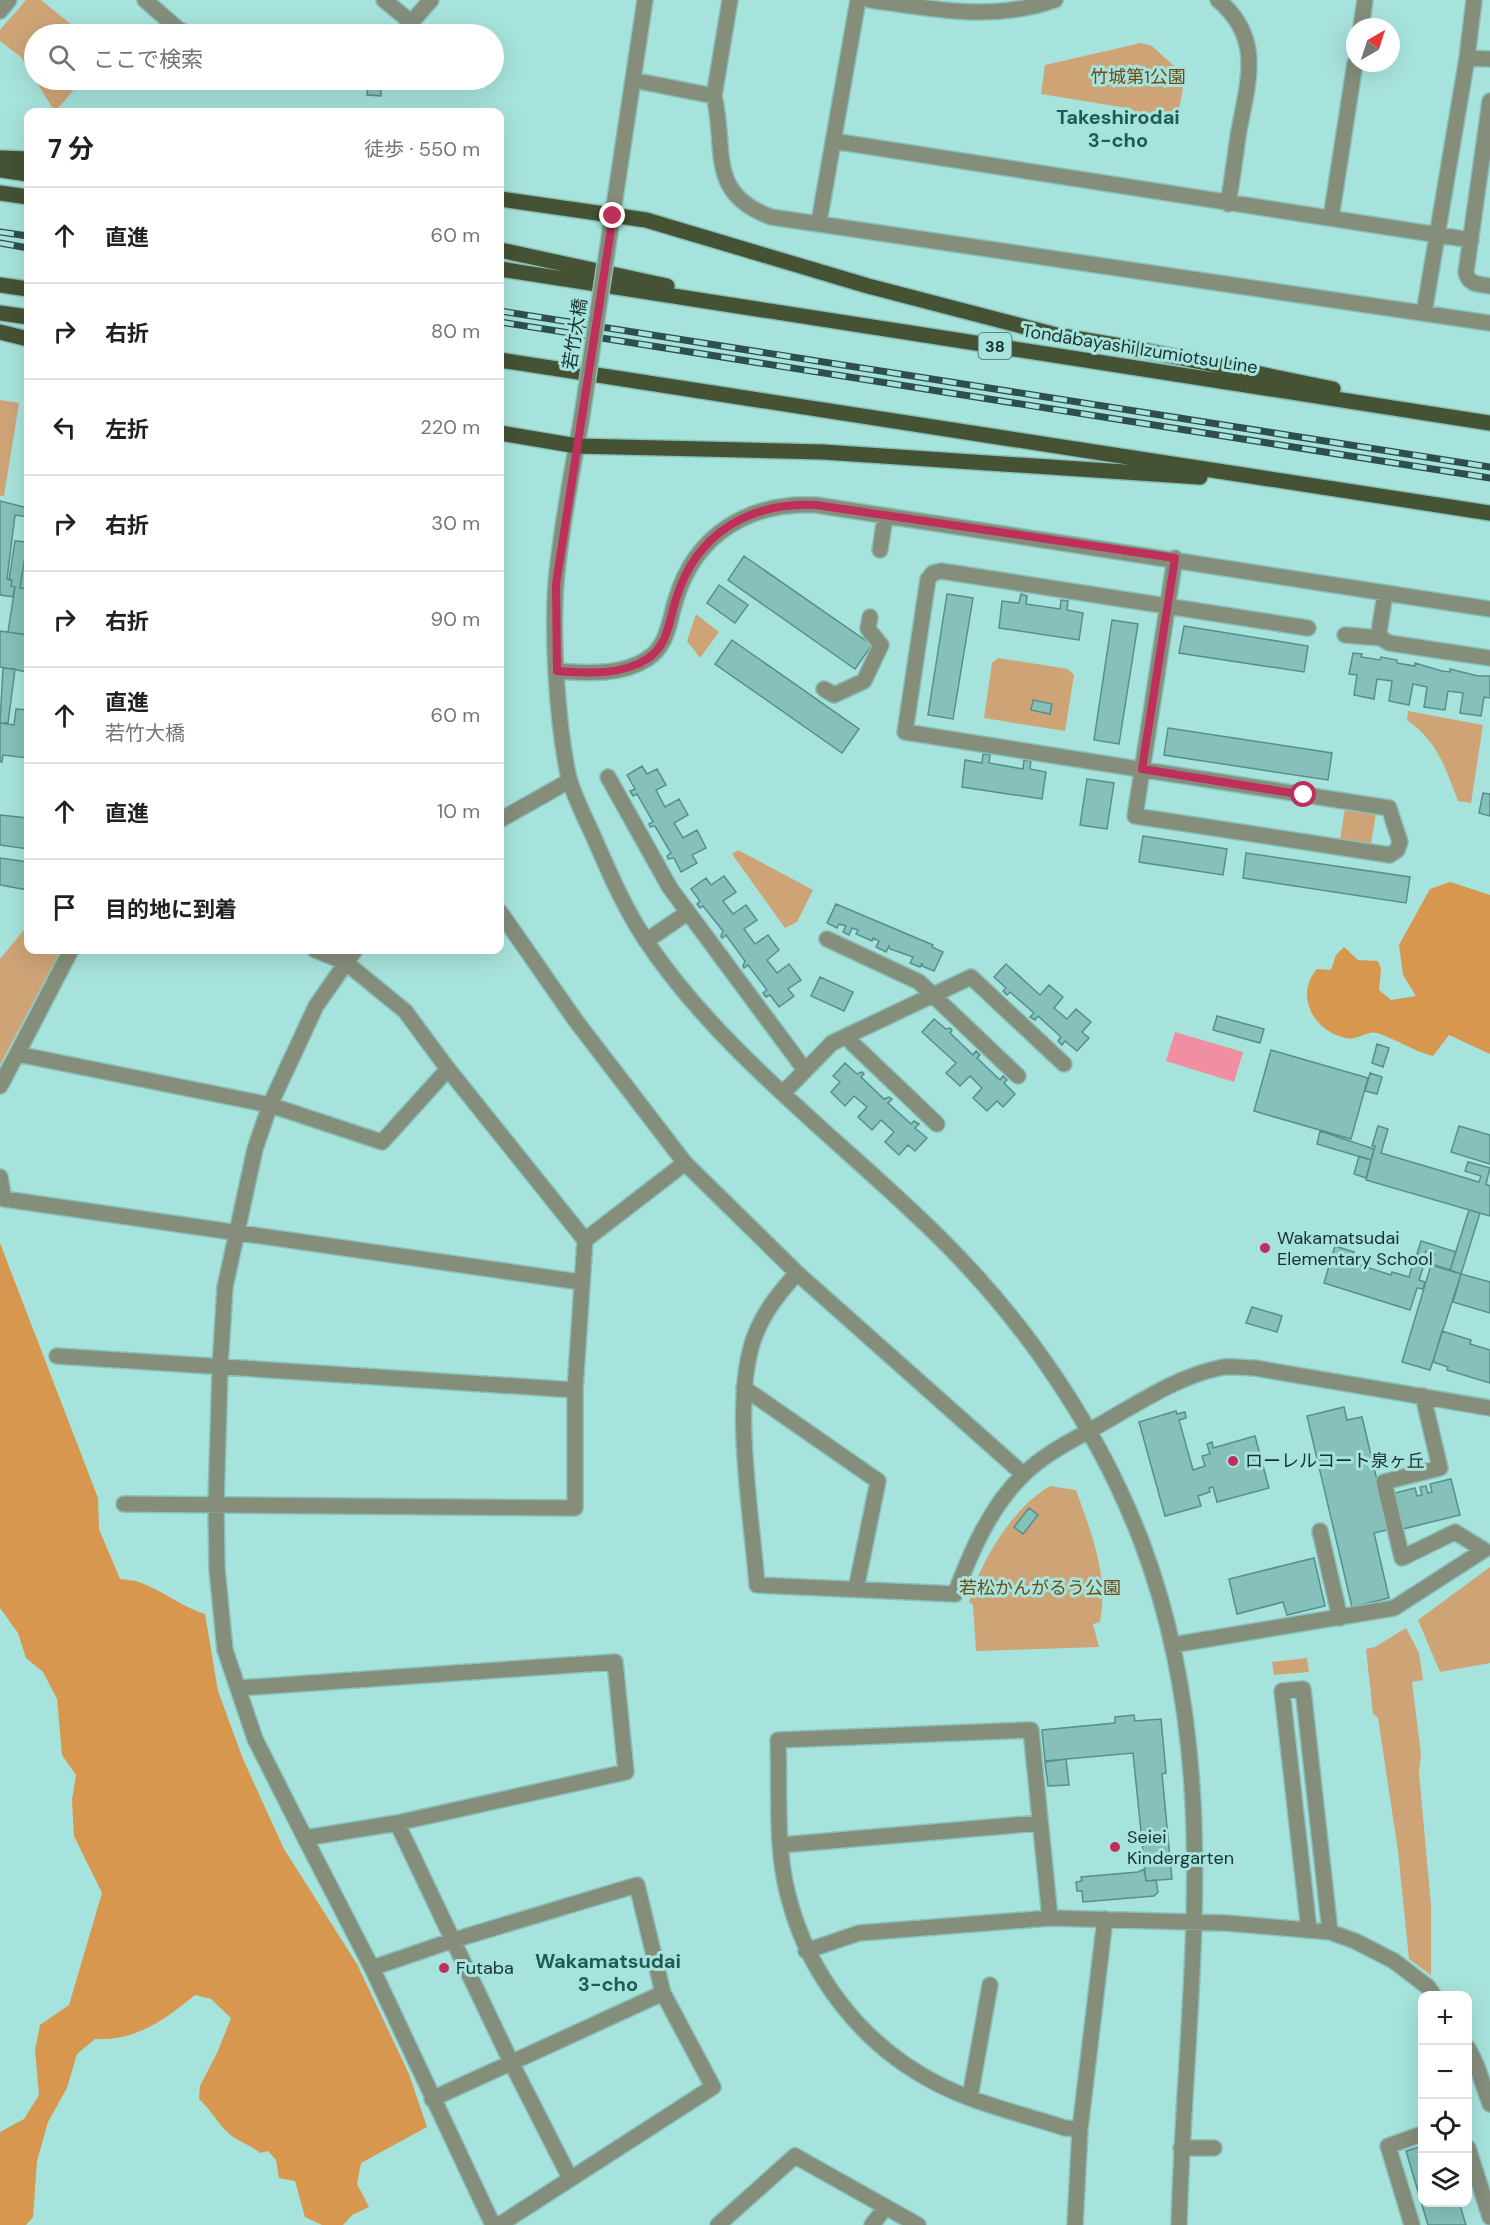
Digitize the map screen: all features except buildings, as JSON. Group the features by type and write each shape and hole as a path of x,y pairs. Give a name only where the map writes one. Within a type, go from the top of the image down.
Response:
{"main road":[{"path":"0,158 24,159"},
{"path":"0,170 24,173"},
{"path":"0,193 24,196"},
{"path":"504,200 646,220 868,285 1056,335 1285,378 1461,418"},
{"path":"504,251 823,319"},
{"name":"Tondabayashi Izumiotsu Line","path":"504,270 1490,423"},
{"path":"0,285 24,288"},
{"path":"0,313 24,316"},
{"path":"0,332 24,338"},
{"path":"504,361 1490,513"},
{"path":"504,434 577,446 823,452 1323,487"}],"street":[{"path":"0,11 9,0"},
{"path":"145,0 172,24"},
{"path":"384,0 402,24"},
{"path":"410,24 431,0"},
{"name":"若竹大橋","path":"645,0 556,584 557,671 569,781 619,896 646,941 678,984 714,1025 943,1240 994,1295 1035,1348 1073,1404 1100,1453 1142,1543 1172,1645 1187,1719 1196,1831 1196,1921 1181,2148 1179,2225"},
{"path":"730,0 714,96 723,175 744,204 757,212 771,217 819,222 1490,323"},
{"path":"819,222 858,0"},
{"path":"870,0 950,11 993,14 1034,7 1055,0"},
{"path":"1218,0 1235,19 1244,34 1250,56 1250,78 1228,204"},
{"path":"1362,18 1365,0"},
{"path":"1424,313 1467,58 1474,0"},
{"path":"1467,58 1490,59"},
{"path":"1331,218 1354,72"},
{"path":"633,80 714,96"},
{"path":"1490,101 1467,279 1472,283 1490,286"},
{"path":"833,141 1471,240"},
{"path":"557,671 590,673 625,669 647,659 660,647 685,576 701,551 722,531 761,509 788,504 816,505 1175,558 1385,594 1490,609"},
{"path":"880,550 885,517"},
{"path":"1175,558 1168,607 1142,769 1135,816 1390,855 1397,850 1400,842 1389,808 1142,769 904,732 928,579 933,573 940,571 1168,607 1308,628"},
{"path":"1381,638 1385,594"},
{"path":"824,688 834,695 864,681 881,645 868,629 870,617"},
{"path":"1345,634 1381,638 1389,644 1490,658"},
{"path":"608,777 670,888 805,1070"},
{"path":"504,818 569,781"},
{"path":"646,941 687,913"},
{"path":"504,918 576,1021 685,1163 797,1272 1023,1474"},
{"path":"826,939 920,982 1018,1076"},
{"path":"0,1086 69,954"},
{"path":"124,1504 575,1508 575,1390 580,1282 585,1240 448,1069 405,1011 345,962 325,954"},
{"path":"352,954 316,1006 270,1105 255,1149 225,1287 216,1505 217,1569 225,1650 255,1739 372,1968 493,2225"},
{"path":"784,1092 832,1042 971,977 1064,1064"},
{"path":"848,1035 852,1043 937,1124"},
{"path":"17,1054 270,1105 382,1142 448,1069"},
{"path":"585,1240 685,1163"},
{"path":"0,1177 4,1200 580,1282"},
{"path":"797,1272 773,1302 756,1333 746,1366 744,1426 757,1584 955,1594 977,1542 996,1509 1023,1474 1088,1432 1184,1379 1221,1367 1255,1368 1490,1408"},
{"path":"57,1356 575,1390"},
{"path":"744,1388 878,1481 856,1588"},
{"path":"1172,1645 1394,1608 1484,1550 1455,1532 1402,1558 1384,1482 1440,1468 1423,1396"},
{"path":"1320,1531 1340,1618"},
{"path":"238,1688 615,1662 626,1772 397,1823 305,1838"},
{"path":"1309,1930 1282,1691 1303,1689 1330,1932"},
{"path":"1050,1918 1031,1730 778,1740 781,1845 788,1894 806,1951 846,2012 883,2049 935,2083 1065,2128 1080,2129"},
{"path":"397,1823 511,2062 570,2178"},
{"path":"781,1845 1040,1823"},
{"path":"372,1968 454,1940 637,1885 663,1993 713,2087 499,2225"},
{"path":"806,1951 859,1934 1050,1918 1196,1921 1330,1932 1355,1941 1394,1961 1431,1991"},
{"path":"1075,2225 1080,2129 1105,1919"},
{"path":"970,2097 990,1985"},
{"path":"432,2099 663,1993"},
{"path":"1472,2057 1490,2104"},
{"path":"1412,2225 1388,2146 1418,2135"},
{"path":"1181,2148 1214,2148"},
{"path":"1469,2153 1490,2217"},
{"path":"718,2225 795,2156 918,2225"},
{"path":"872,2225 885,2208"}],"green space":[{"path":"26,0 41,0 71,24 24,24 24,62 0,41 0,30"},
{"name":"竹城第1公園","path":"1141,43 1152,46 1185,76 1177,121 1133,113 1133,109 1041,94 1045,65"},
{"path":"41,90 74,90 58,108 52,108"},
{"path":"0,400 19,403 4,496 0,496"},
{"path":"696,614 719,632 700,658 687,641"},
{"path":"998,658 1068,669 1074,675 1065,731 984,718 992,663"},
{"path":"1408,711 1483,725 1471,803 1458,801 1433,746 1418,728 1407,720"},
{"path":"1345,808 1376,813 1371,844 1340,839"},
{"path":"738,850 813,890 797,922 785,928 732,854"},
{"path":"23,931 24,954 59,954 0,1065 0,959"},
{"name":"若松かんがるう公園","path":"1050,1486 1076,1490 1093,1538 1102,1588 1100,1622 1093,1624 1099,1647 976,1651 973,1605 969,1602 981,1570 1011,1521 1036,1495"},
{"path":"1490,1567 1490,1663 1440,1672 1418,1620"},
{"path":"1406,1628 1419,1653 1423,1680 1412,1682 1421,1754 1419,1773 1431,1905 1431,1975 1409,1959 1398,1851 1378,1718 1373,1714 1366,1649 1375,1647"},
{"path":"1307,1658 1309,1672 1274,1675 1272,1662"}],"shaded area":[{"path":"1450,882 1490,895 1490,1054 1449,1035 1433,1056 1377,1033 1373,1032 1350,1039 1325,1028 1311,1011 1307,990 1310,979 1317,969 1331,970 1336,955 1344,947 1358,960 1378,961 1381,969 1379,990 1391,1000 1416,996 1403,975 1399,945 1430,889"},
{"path":"1175,1032 1243,1052 1234,1082 1166,1061"},
{"path":"0,1243 98,1498 99,1529 120,1579 147,1585 205,1614 218,1691 243,1759 284,1849 357,1964 409,2074 427,2127 361,2163 357,2184 369,2207 352,2215 343,2225 322,2225 305,2217 295,2181 279,2178 276,2160 268,2151 260,2153 230,2134 199,2099 200,2086 218,2051 231,2018 211,1999 195,1995 172,2013 137,2033 110,2039 95,2039 77,2054 67,2088 48,2122 37,2161 33,2217 26,2225 0,2225 0,2132 24,2119 39,2095 35,2050 40,2025 69,2005 102,1893 74,1836 72,1800 76,1775 62,1755 57,1699 43,1672 26,1658 18,1633 0,1608"}],"railway":[{"path":"0,232 24,235"},
{"path":"0,243 24,247"},
{"path":"504,312 1490,467"},
{"path":"504,323 1490,478"}],"place":[{"name":"Wakamatsudai Elementary School","path":"1265,1248"},
{"name":"ローレルコート泉ヶ丘","path":"1233,1461"},
{"name":"Seiei Kindergarten","path":"1115,1847"},
{"name":"Futaba","path":"444,1968"}],"district":[{"name":"Takeshirodai 3-cho","path":"1118,128"},
{"name":"Wakamatsudai 3-cho","path":"608,1972"}],"route":[{"path":"613,216 556,584 557,671 590,673 625,669 647,659 660,647 669,628 676,598 685,576 701,551 722,531 740,519 761,509 788,504 816,505 1175,558 1142,769 1304,795"}]}
